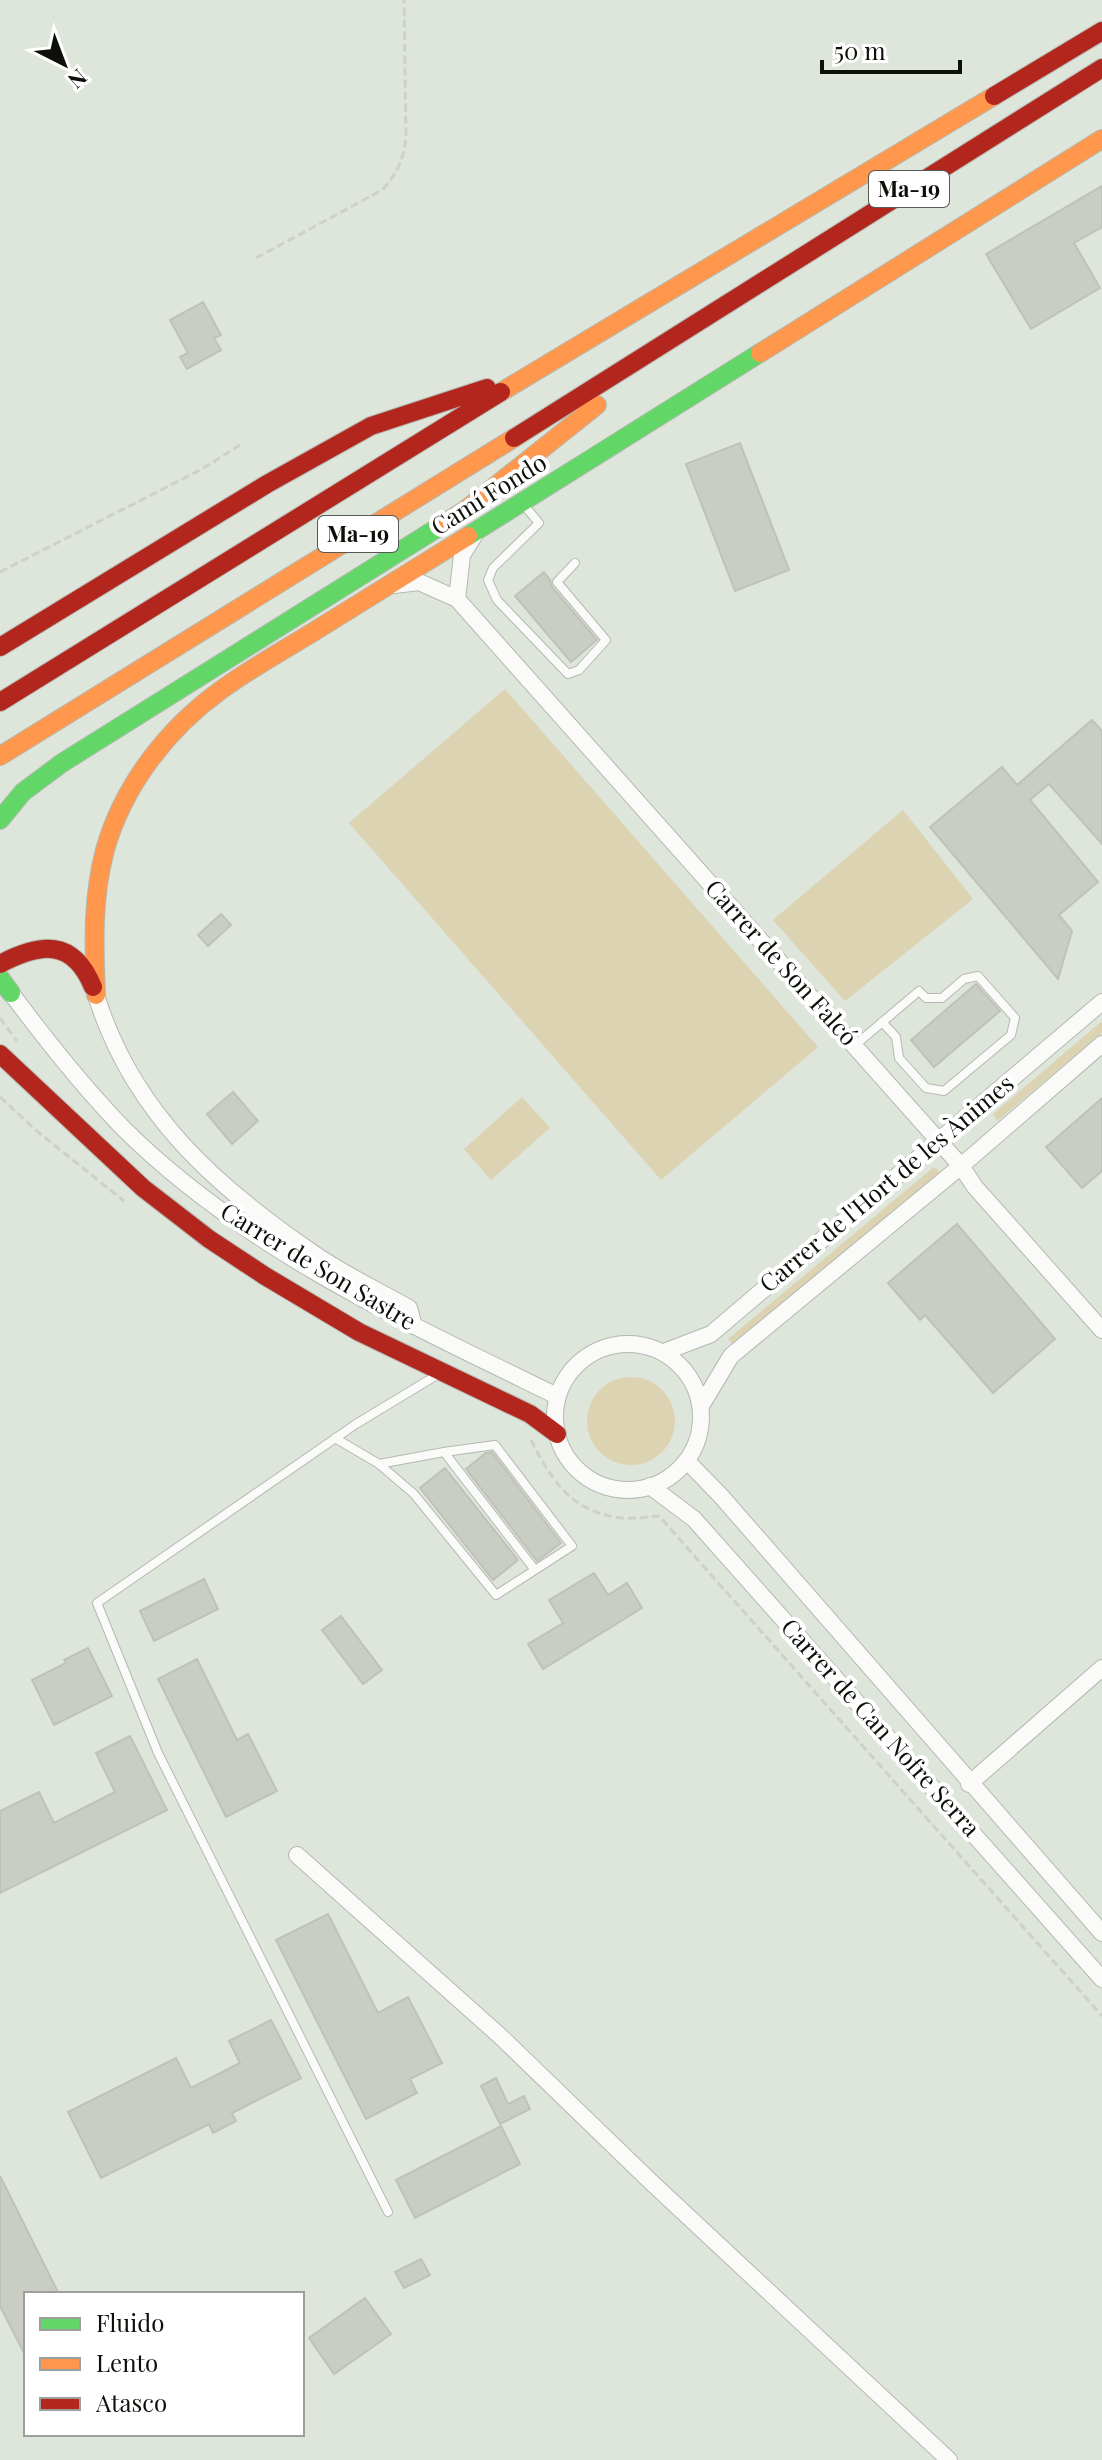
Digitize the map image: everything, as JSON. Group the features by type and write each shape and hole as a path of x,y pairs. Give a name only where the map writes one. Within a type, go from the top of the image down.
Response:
{"main road":[{"name":"Ma-19","path":"0,702 531,374 1102,31"},
{"name":"Ma-19","path":"0,756 449,479 1102,68"},
{"name":"Camí Fondo","path":"96,995 94,924 102,860 117,813 147,761 202,704 1102,139"},
{"path":"0,820 23,792 62,763 464,511 716,311"},
{"path":"0,647 267,484 371,426 531,374"},
{"path":"4,963 27,950 41,947 65,951 83,965 96,995"},
{"path":"0,1054 143,1188 221,1247 359,1332 530,1414 557,1434"}],"street":[{"path":"383,588 419,582 457,599 464,550 482,528"},
{"name":"Carrer de Son Falcó","path":"457,599 939,1141 975,1187 1102,1330"},
{"name":"Carrer de Son Sastre","path":"6,986 124,1128 181,1180 241,1225 414,1326 557,1396"},
{"path":"96,995 113,1042 140,1092 158,1117 204,1167 250,1207 315,1255 409,1308 414,1326"},
{"name":"Carrer de l'Hort de les Ànimes","path":"664,1352 711,1334 1102,1002"},
{"name":"Carrer de l'Hort de les Ànimes","path":"701,1406 731,1356 961,1166 1102,1044"},
{"path":"617,1344 641,1345 664,1352 681,1366 694,1384 701,1406 701,1425 687,1461 664,1480 627,1490 603,1485 582,1474 566,1456 557,1434 557,1396 575,1366 594,1352 617,1344"},
{"name":"Carrer de Can Nofre Serra","path":"687,1461 721,1496 1102,1933"},
{"name":"Carrer de Can Nofre Serra","path":"650,1486 694,1519 1102,1979"},
{"path":"969,1784 1102,1668"},
{"path":"297,1855 500,2036 949,2460"}],"lane":[{"path":"522,503 539,523 493,568 488,580 497,600 568,674 579,670 606,640 557,582 575,563"},
{"path":"854,1046 882,1022 919,991 926,998 942,998 964,979 978,976 1015,1018 1011,1035 944,1091 926,1088 899,1058 896,1037 882,1022"},
{"path":"0,1066 37,1101 77,1126"},
{"path":"388,2212 158,1753 97,1603 335,1438 441,1372"},
{"path":"335,1438 379,1464 414,1494 496,1595 572,1546 495,1445 379,1464"},
{"path":"444,1452 535,1570"}],"path":[{"path":"256,258 382,190 393,179 404,152 406,137 404,0"},
{"path":"0,572 202,469 243,443"},
{"path":"6,1016 24,1041"},
{"path":"528,1436 561,1490 588,1509 617,1518 659,1516 1102,2016"}],"shaded area":[{"path":"505,689 818,1047 661,1180 349,823"},
{"path":"903,810 973,899 845,1001 773,920"},
{"path":"1102,1021 1102,1033 997,1121 993,1114"},
{"path":"522,1097 550,1128 491,1180 464,1149"},
{"path":"934,1167 940,1172 733,1345 728,1339"},
{"path":"631,1377 656,1384 668,1396 675,1421 668,1446 656,1458 631,1465 606,1458 594,1446 587,1421 594,1396 606,1384"}],"building":[{"path":"1102,186 1102,227 1074,243 1100,288 1031,329 986,254"},
{"path":"203,302 221,335 214,338 221,350 187,369 180,357 188,353 170,320"},
{"path":"740,443 789,570 735,591 686,464"},
{"path":"544,572 552,587 597,640 571,662 515,596"},
{"path":"1092,720 1102,731 1102,844 1049,784 1030,800 1098,882 1059,915 1072,931 1058,979 930,827 1002,767 1017,785"},
{"path":"221,914 231,925 208,946 198,935"},
{"path":"976,984 1000,1011 934,1067 911,1040"},
{"path":"233,1092 258,1121 232,1144 207,1114"},
{"path":"1102,1098 1102,1171 1082,1188 1046,1147"},
{"path":"957,1224 1055,1339 993,1393 925,1315 920,1320 888,1283"},
{"path":"492,1452 561,1543 537,1561 466,1469 486,1453"},
{"path":"445,1468 518,1560 493,1580 420,1488"},
{"path":"594,1573 608,1595 627,1583 642,1608 543,1669 528,1644 563,1623 549,1600"},
{"path":"204,1579 218,1609 154,1641 140,1611"},
{"path":"341,1616 382,1670 363,1684 322,1630"},
{"path":"88,1648 112,1696 54,1725 32,1680"},
{"path":"197,1659 237,1740 248,1734 277,1791 226,1817 158,1679"},
{"path":"130,1736 167,1810 0,1893 0,1811 39,1792 54,1823 115,1792 96,1753"},
{"path":"328,1914 378,2013 408,1997 442,2063 410,2079 417,2093 366,2119 276,1940"},
{"path":"271,2020 301,2078 232,2113 236,2121 213,2133 209,2124 101,2178 68,2112 176,2058 191,2088 240,2063 229,2041"},
{"path":"496,2078 508,2104 524,2096 530,2109 500,2124 481,2086"},
{"path":"501,2126 520,2164 415,2218 396,2180"},
{"path":"0,2176 58,2292 24,2292 24,2353 0,2306"},
{"path":"421,2259 430,2275 404,2288 395,2272"},
{"path":"365,2298 391,2334 334,2374 309,2338"}],"traffic: fast":[{"path":"468,536 760,353"},
{"path":"0,820 23,792 62,763 442,525"},
{"path":"0,978 11,993"}],"traffic: slow":[{"path":"501,392 994,96"},
{"path":"760,353 1102,139"},
{"path":"442,525 597,405"},
{"path":"0,756 514,438"},
{"path":"96,995 96,904 105,850 123,803 165,741 201,705 232,682 468,536"}],"traffic: jam":[{"path":"994,96 1102,31"},
{"path":"514,438 1102,68"},
{"path":"0,647 267,484 371,426 487,388"},
{"path":"0,702 501,392"},
{"path":"0,964 29,952 54,949 76,960 93,987"},
{"path":"0,1054 143,1188 209,1239 359,1332 530,1414 557,1434"}]}
